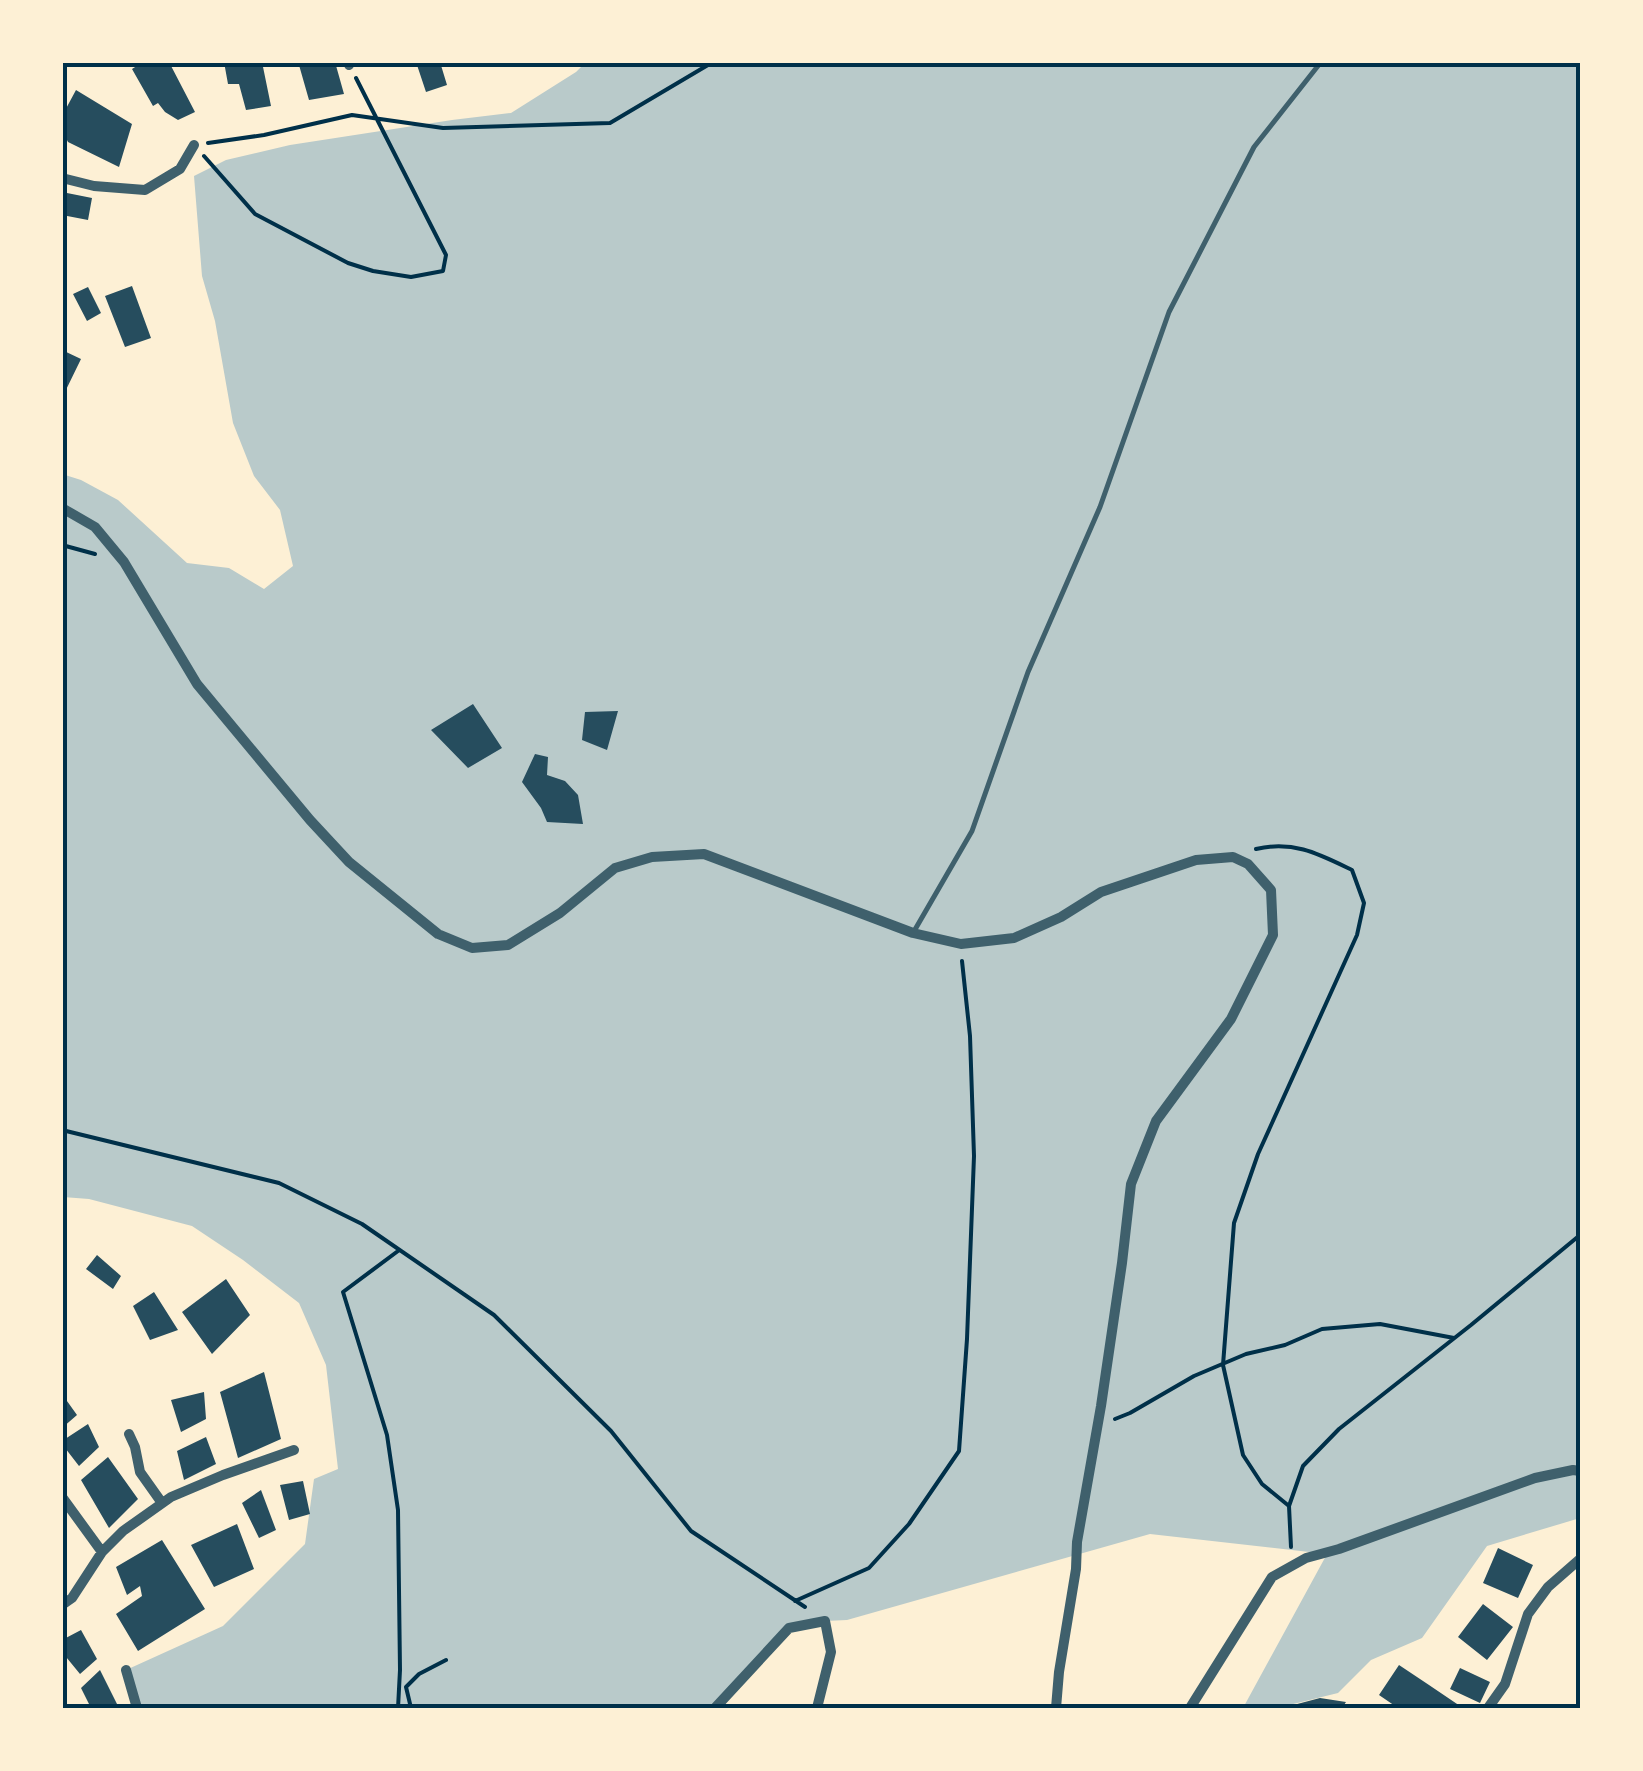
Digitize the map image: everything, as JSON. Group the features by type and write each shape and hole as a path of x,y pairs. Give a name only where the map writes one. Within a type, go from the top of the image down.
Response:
{"street":[{"path":"62,178 94,186 144,190 180,169 194,145"},
{"path":"62,508 96,527 124,562 198,684 310,820 350,862 438,934 472,948 508,945 560,912 614,868 652,857 704,854 913,933 961,944 1014,938 1061,918 1102,892 1196,860 1232,857 1248,864 1271,890 1272,936 1231,1019 1156,1121 1131,1184 1058,1672 1056,1708"},
{"path":"129,1434 140,1472 162,1503"},
{"path":"62,1605 72,1598 102,1552 162,1503 223,1475 294,1450"},
{"path":"1190,1708 1272,1577 1306,1558 1536,1478 1580,1471"},
{"path":"62,1497 102,1552"},
{"path":"1488,1708 1505,1684 1528,1614 1548,1587 1580,1558"},
{"path":"715,1708 789,1628 824,1621 831,1652 817,1708"},
{"path":"126,1670 138,1708"}],"lane":[{"path":"913,933 972,832 1028,672 1100,506 1169,312 1254,147 1320,62"}],"path":[{"path":"194,145 352,116 443,128 610,123 713,62"},
{"path":"194,145 255,214 348,263 411,277 444,272 446,255 348,64"},
{"path":"1232,857 1279,844 1314,852 1352,870 1364,903 1358,935 1258,1154 1234,1223 1223,1365 1243,1455 1262,1484 1289,1506"},
{"path":"795,1600 869,1568 909,1524 959,1451 974,1156 970,1036 961,944"},
{"path":"62,1130 279,1183 362,1224 494,1315 611,1431 692,1531 824,1621"},
{"path":"1292,1566 1289,1506 1302,1466 1339,1429 1580,1234"},
{"path":"398,1251 343,1292 387,1434 398,1510 398,1708"},
{"path":"1097,1426 1130,1413 1194,1376 1322,1329 1380,1324 1454,1338"},
{"path":"411,1708 406,1688 419,1674 446,1660"}],"shaded area":[{"path":"585,63 1580,63 1580,1518 1487,1546 1422,1638 1371,1660 1338,1693 1277,1708 1243,1708 1327,1554 1150,1534 847,1620 789,1628 715,1708 137,1708 126,1670 223,1626 305,1544 314,1479 338,1469 326,1365 299,1303 192,1226 89,1199 63,1197 62,474 118,500 187,563 229,568 264,589 293,566 280,510 254,476 233,423 215,321 202,276 194,176 226,160 290,145 511,113"}],"building":[{"path":"143,62 169,62 195,112 178,120 158,103 153,106 132,69"},
{"path":"224,62 262,62 271,106 246,110 239,84 228,84"},
{"path":"335,62 344,94 309,100 299,65"},
{"path":"416,62 440,62 447,85 426,92"},
{"path":"76,90 132,124 119,167 68,142 62,130 62,116"},
{"path":"62,192 92,198 88,220 62,215"},
{"path":"132,286 151,338 125,347 105,296"},
{"path":"88,287 101,313 87,321 73,294"},
{"path":"62,350 81,359 62,398"},
{"path":"473,704 502,748 468,768 431,730"},
{"path":"618,711 607,750 582,740 585,712"},
{"path":"535,754 548,757 547,775 565,781 578,795 583,824 547,822 522,782"},
{"path":"97,1255 121,1276 113,1289 86,1269"},
{"path":"226,1279 250,1315 212,1354 182,1312"},
{"path":"154,1292 178,1330 150,1340 133,1306"},
{"path":"264,1372 281,1439 238,1458 220,1392"},
{"path":"204,1392 206,1419 181,1432 171,1400"},
{"path":"62,1394 77,1415 62,1428"},
{"path":"88,1424 99,1447 79,1466 62,1441"},
{"path":"206,1437 216,1464 184,1480 177,1451"},
{"path":"108,1457 138,1499 109,1528 81,1480"},
{"path":"303,1481 310,1514 289,1520 280,1485"},
{"path":"261,1490 276,1530 259,1538 242,1503"},
{"path":"237,1524 254,1569 214,1587 191,1545"},
{"path":"162,1540 205,1609 138,1651 116,1614 142,1596 140,1586 127,1595 116,1567"},
{"path":"1498,1548 1533,1565 1518,1598 1483,1583"},
{"path":"1483,1604 1513,1627 1487,1660 1458,1637"},
{"path":"81,1630 97,1659 80,1674 62,1652 62,1640"},
{"path":"1399,1665 1463,1708 1398,1708 1379,1695"},
{"path":"1460,1668 1490,1682 1480,1703 1450,1689"},
{"path":"100,1670 119,1708 91,1708 81,1688"},
{"path":"1320,1698 1346,1702 1342,1708 1282,1708"}]}
